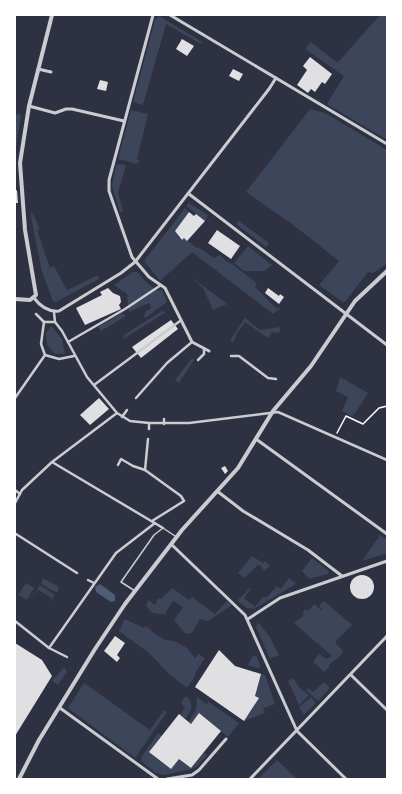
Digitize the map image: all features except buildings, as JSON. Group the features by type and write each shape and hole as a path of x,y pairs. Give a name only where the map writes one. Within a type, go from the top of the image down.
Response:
{"street":[{"path":"34,298 36,292 26,230 20,170 22,145 29,106 52,15"},
{"path":"153,15 108,185 130,254 135,262 152,279 165,289 192,342 209,351"},
{"path":"170,15 387,144"},
{"path":"38,69 51,72"},
{"path":"34,298 38,304 54,312 61,310 108,281 135,262 189,194 276,78"},
{"path":"29,106 55,113 66,108 72,108 124,121"},
{"path":"189,194 387,345"},
{"path":"19,779 31,754 95,649 135,591 176,538 238,468 272,412 288,389 311,366 346,313 363,291 387,271"},
{"path":"68,342 137,302 161,286"},
{"path":"15,299 28,300 34,298"},
{"path":"54,312 54,322 68,342 74,356 94,385 117,413 130,421 149,424 164,424 245,417 272,412 284,414 387,460"},
{"path":"36,314 44,322 54,322"},
{"path":"94,385 180,321"},
{"path":"44,322 41,344 45,355"},
{"path":"136,398 167,363 192,342"},
{"path":"198,360 204,354 204,349"},
{"path":"45,355 59,359 74,356"},
{"path":"15,398 45,355"},
{"path":"231,356 238,356 268,378 276,379"},
{"path":"122,417 127,410"},
{"path":"15,503 22,490 52,462 117,413"},
{"path":"164,419 164,424"},
{"path":"149,424 149,429"},
{"path":"256,438 387,534"},
{"path":"145,470 148,439"},
{"path":"49,648 116,553 154,522 184,501 181,496 169,486 145,470 120,459 118,465"},
{"path":"52,462 163,528"},
{"path":"15,490 20,494"},
{"path":"217,491 243,511 308,550 342,576"},
{"path":"16,495 20,494"},
{"path":"16,534 77,573"},
{"path":"171,544 238,608 248,620 297,731 346,779"},
{"path":"248,620 280,598 387,561"},
{"path":"88,580 94,583"},
{"path":"15,622 49,648 66,657"},
{"path":"250,779 387,636"},
{"path":"351,675 387,710"},
{"path":"60,707 158,779"},
{"path":"167,779 192,775 199,770 226,739"}],"lane":[{"path":"135,591 121,582 154,535 163,528 176,538"}],"path":[{"path":"338,430 346,416 363,424 379,408 387,406"}],"shaded area":[{"path":"380,15 387,15 387,140 327,104 344,76 305,49 311,42 336,62 339,61"},
{"path":"159,16 202,42 201,44 166,24 143,105 133,102 155,20"},
{"path":"310,109 325,113 387,150 387,264 373,273 368,272 345,302 341,301 319,285 339,261 292,224 246,192"},
{"path":"131,110 148,114 137,159 140,161 137,164 118,159"},
{"path":"15,114 21,115 15,154"},
{"path":"116,165 126,165 118,193 123,211 120,212 112,186"},
{"path":"189,203 208,215 205,221 186,206"},
{"path":"185,208 189,212 175,231 178,234 177,236 182,240 184,238 214,258 220,255 225,259 224,260 232,264 257,283 255,287 277,309 279,307 280,309 273,314 192,252 160,281 144,261"},
{"path":"30,212 34,216 40,229 37,230 50,268 54,266 67,290 98,275 99,279 56,302 53,301 42,272"},
{"path":"239,221 269,243 266,247 236,224"},
{"path":"248,246 272,265 264,271 244,271 234,263"},
{"path":"133,272 137,272 148,284 159,291 162,290 167,302 145,318 143,315 146,314 145,312 151,308 149,303 129,312 127,294 114,285"},
{"path":"190,276 227,304 213,310 203,288"},
{"path":"162,311 166,312 123,339 124,335"},
{"path":"122,313 126,316 101,331 98,327"},
{"path":"245,318 260,330 281,327 279,333 272,332 268,338 245,322 237,333 233,343 230,340"},
{"path":"51,326 62,339 65,354 55,354 47,345 46,333"},
{"path":"192,358 194,360 179,383 175,380"},
{"path":"340,377 368,393 354,415 351,416 342,411 348,397 336,391"},
{"path":"380,535 387,540 387,553 362,561"},
{"path":"252,556 263,563 265,561 270,566 264,571 260,565 258,565 244,578 238,573"},
{"path":"312,558 329,571 328,574 309,579 302,571"},
{"path":"43,578 59,587 57,593 41,584"},
{"path":"289,578 296,584 254,609 247,608 237,601 250,588 251,589 244,598 255,607 264,596 266,598 277,586 281,589"},
{"path":"26,583 34,588 27,600 18,595"},
{"path":"100,584 115,595 115,601 111,602 96,592 95,587"},
{"path":"40,585 55,595 49,605 52,598 38,590 30,600"},
{"path":"172,588 189,600 192,597 215,614 227,601 232,605 208,621 200,619 192,633 186,634 174,620 183,607 173,601 165,613 168,615 152,613 146,606 148,600 155,605 158,598 161,599"},
{"path":"324,601 352,625 335,642 343,651 341,655 329,665 330,666 324,672 313,662 319,654 327,659 332,656 294,623 304,615 302,613 306,609 308,611 314,604 321,610 322,609 319,606"},
{"path":"125,619 144,628 146,626 165,640 174,641 187,648 195,658 198,654 205,658 187,688 168,673 149,653 119,631"},
{"path":"258,622 270,637 279,655 270,659 256,627"},
{"path":"256,655 261,667 257,668 248,665 252,657"},
{"path":"64,667 67,672 58,685 52,681"},
{"path":"261,674 265,675 275,704 263,708 265,713 244,721 259,698 255,696"},
{"path":"293,678 299,687 309,695 299,705 288,681"},
{"path":"324,682 330,688 318,701 306,690 308,688 313,692"},
{"path":"84,683 150,730 164,710 167,712 135,758 68,708"},
{"path":"184,697 187,697 191,703 190,711 185,719 180,715 185,707 181,703"},
{"path":"197,697 206,704 209,702 239,723 228,737 199,713 191,724 188,722 196,710"},
{"path":"311,697 316,703 304,715 299,707"},
{"path":"158,733 162,736 149,752 171,769 179,759 191,768 204,753 207,755 197,766 192,769 164,775 156,773 142,762 141,758"},
{"path":"277,760 297,779 258,779"}]}
